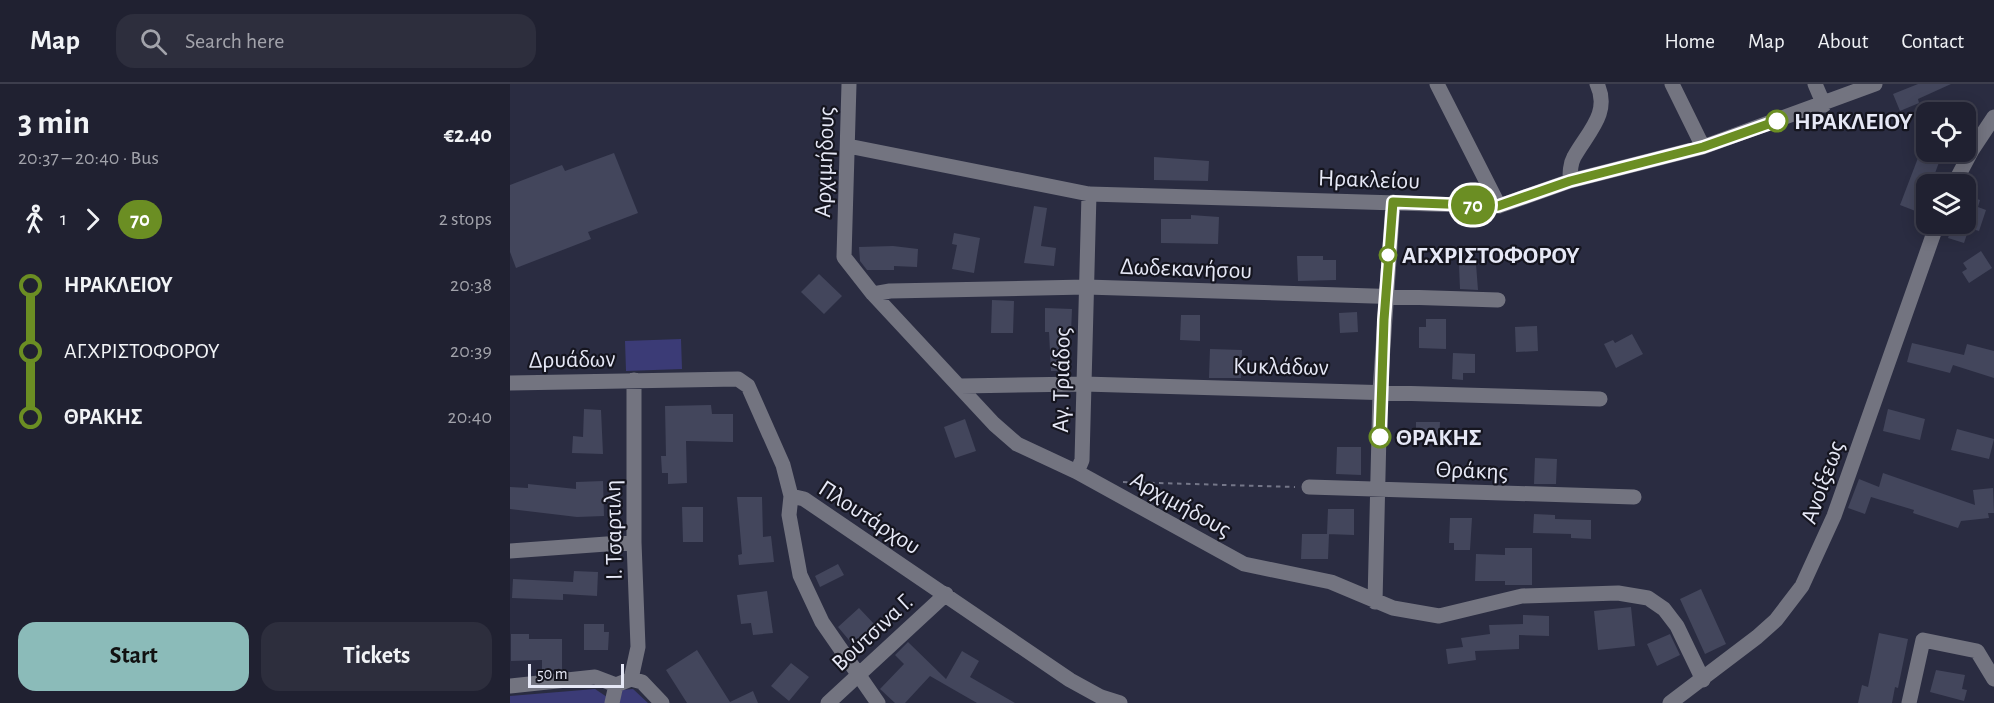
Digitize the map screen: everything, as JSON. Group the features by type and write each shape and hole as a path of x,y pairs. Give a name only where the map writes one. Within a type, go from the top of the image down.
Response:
{"street":[{"name":"Αρχιμήδους","path":"849,84 844,257 873,294 994,424 1017,444 1077,472 1244,564 1331,582 1375,602 1439,616 1522,596 1567,593 1639,595 1656,601 1668,614 1703,680"},
{"path":"1437,84 1498,206"},
{"path":"1570,181 1573,159 1601,111 1603,100 1597,84"},
{"path":"1672,84 1703,147"},
{"path":"1815,84 1824,105"},
{"name":"Ηρακλείου","path":"848,146 1089,194 1498,206 1570,181 1703,147 1824,105 1875,84"},
{"path":"1959,174 1994,117"},
{"name":"Αγ. Τριάδος","path":"1077,472 1082,460 1089,194"},
{"path":"1375,602 1380,490 1380,391 1393,202"},
{"name":"Ανοίξεως","path":"1670,703 1703,680 1776,620 1802,586 1834,516 1933,234"},
{"name":"Δωδεκανήσου","path":"873,294 890,291 1086,287 1498,300"},
{"name":"Πλουτάρχου","path":"634,380 738,379 748,386 783,465 791,496 804,500 1100,700 1120,703"},
{"name":"Δρυάδων","path":"510,383 634,380"},
{"name":"Ι. Τσαρτιλη","path":"631,678 638,647 634,542 634,380"},
{"name":"Κυκλάδων","path":"961,386 1084,384 1600,399"},
{"name":"Θράκης","path":"1309,487 1634,497"},
{"path":"791,496 789,515 800,575 822,622 857,676 878,703"},
{"path":"510,551 634,542"},
{"name":"Βούτσινα Γ.","path":"828,703 946,594"},
{"path":"1909,703 1923,640 1977,651 1994,679"},
{"path":"510,686 595,677 616,685 631,678 642,682 662,703"},
{"path":"612,703 616,685"}],"path":[{"path":"1113,492 1123,482 1309,487"}],"shaded area":[{"path":"681,339 682,369 626,371 625,341"},
{"path":"595,689 607,697 606,703 510,703 510,696"},
{"path":"633,689 648,703 619,703 622,690"}],"building":[{"path":"1918,84 1951,84 1918,99 1916,104 1900,111 1893,94"},
{"path":"614,153 638,213 588,232 591,239 516,268 510,252 510,185 562,165 565,171"},
{"path":"1154,157 1209,161 1208,181 1154,180"},
{"path":"1916,162 1939,162 1935,174 1916,174 1916,211 1900,205"},
{"path":"1976,199 1980,200 1978,207 1986,210 1979,231 1976,230"},
{"path":"1034,206 1047,208 1041,246 1056,248 1054,266 1024,263"},
{"path":"1191,215 1219,217 1218,244 1161,243 1161,219 1191,219"},
{"path":"954,233 980,238 974,273 952,269 957,245 952,244"},
{"path":"1949,234 1967,234 1964,243 1948,238"},
{"path":"893,246 918,249 917,267 894,266 894,270 867,270 860,261 859,247"},
{"path":"1981,251 1992,268 1969,283 1962,272 1967,269 1963,263"},
{"path":"1297,256 1323,256 1323,260 1336,260 1336,280 1298,281"},
{"path":"1476,264 1478,290 1460,289 1459,265"},
{"path":"819,274 842,296 824,314 801,292"},
{"path":"992,300 1014,301 1013,333 991,333"},
{"path":"1045,308 1072,309 1071,333 1064,332 1065,371 1051,371 1049,332 1045,332"},
{"path":"1357,312 1358,332 1340,333 1339,313"},
{"path":"1181,315 1200,315 1200,341 1180,340"},
{"path":"1426,319 1446,319 1446,349 1419,348 1419,327 1426,327"},
{"path":"1537,326 1538,351 1516,352 1515,327"},
{"path":"1632,334 1643,354 1616,368 1604,344 1613,340 1615,343"},
{"path":"1912,343 1964,355 1967,344 1994,351 1994,378 1953,365 1950,373 1907,362"},
{"path":"1210,349 1242,350 1241,378 1209,378"},
{"path":"1453,353 1475,354 1475,373 1463,373 1463,380 1452,379"},
{"path":"711,405 712,414 733,414 733,442 686,441 687,483 668,484 668,473 662,473 661,456 666,456 665,406"},
{"path":"584,409 601,410 603,454 572,453 573,436 583,437"},
{"path":"1888,409 1925,419 1920,440 1883,431"},
{"path":"965,419 976,451 955,458 944,427"},
{"path":"1416,422 1440,422 1439,442 1416,441"},
{"path":"1957,429 1994,439 1989,459 1951,450"},
{"path":"1337,447 1361,447 1361,475 1336,474"},
{"path":"1535,458 1557,459 1556,484 1534,484"},
{"path":"1883,473 1975,505 1973,490 1993,488 1994,513 1988,513 1989,518 1961,521 1958,528 1913,513 1914,510 1871,497 1865,514 1848,508 1859,479 1879,487"},
{"path":"603,481 604,516 577,517 510,509 510,487 528,488 528,484 576,489 576,482"},
{"path":"737,497 762,497 763,537 771,536 774,562 739,565 738,555 742,554"},
{"path":"682,507 703,507 703,542 683,542"},
{"path":"1328,509 1354,509 1354,535 1327,534"},
{"path":"1534,514 1555,515 1555,519 1591,520 1591,539 1571,538 1571,534 1533,533"},
{"path":"1450,518 1472,518 1470,550 1454,550 1454,543 1449,543"},
{"path":"1302,534 1329,534 1328,559 1301,559"},
{"path":"1505,548 1532,548 1532,585 1505,585 1505,581 1475,581 1476,554 1505,555"},
{"path":"838,564 844,575 820,587 815,576"},
{"path":"574,571 598,572 597,596 563,594 563,600 512,598 513,579 573,582"},
{"path":"1701,589 1726,644 1705,654 1680,599"},
{"path":"767,591 773,633 753,635 751,623 741,624 737,595"},
{"path":"1631,607 1635,646 1598,650 1594,611"},
{"path":"859,608 876,626 854,646 838,627"},
{"path":"1523,615 1549,616 1549,636 1519,635 1519,649 1475,651 1476,660 1448,664 1446,649 1463,647 1461,638 1490,634 1489,625 1523,624"},
{"path":"584,624 604,624 604,632 609,632 608,650 584,650"},
{"path":"1879,633 1908,639 1898,688 1895,687 1892,703 1858,703 1862,685 1868,687"},
{"path":"511,634 529,634 529,639 562,639 562,670 542,670 542,660 511,661"},
{"path":"1670,634 1680,655 1657,666 1647,644"},
{"path":"908,642 946,679 962,651 979,661 970,677 1015,703 977,703 930,676 905,703 895,703 880,689 904,664 895,655"},
{"path":"697,650 730,702 753,691 758,703 687,703 666,670"},
{"path":"791,663 809,677 789,701 771,686"},
{"path":"1936,670 1965,675 1962,689 1967,690 1964,701 1930,692"}],"bus line":[{"name":"70","path":"1380,437 1380,391 1393,202 1498,206 1570,181 1703,147 1777,121"}],"place":[{"name":"ΗΡΑΚΛΕΙΟΥ","path":"1777,121"},
{"name":"ΑΓ.ΧΡΙΣΤΟΦΟΡΟΥ","path":"1388,255"},
{"name":"ΘΡΑΚΗΣ","path":"1380,437"}]}
